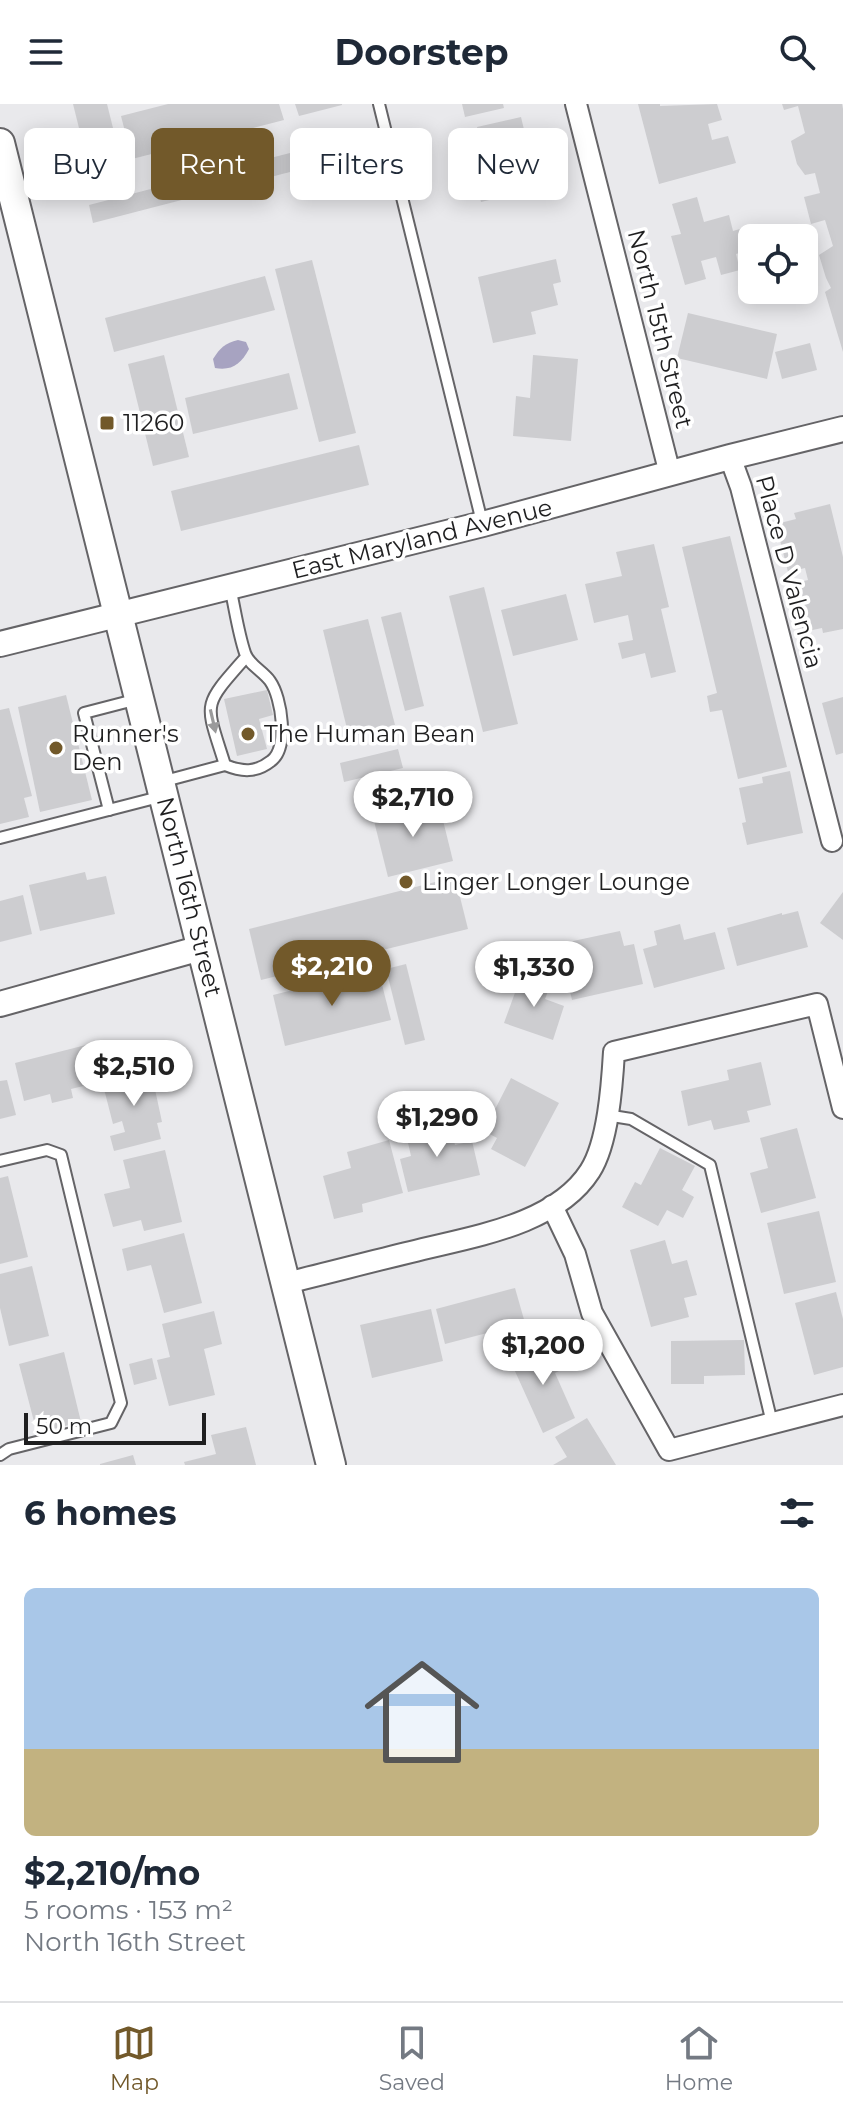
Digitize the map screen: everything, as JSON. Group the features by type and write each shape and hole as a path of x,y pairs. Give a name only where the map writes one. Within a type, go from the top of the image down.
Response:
{"main road":[{"name":"North 16th Street","path":"0,143 331,1465"}],"street":[{"name":"North 15th Street","path":"576,104 670,474"},
{"name":"East Maryland Avenue","path":"0,644 483,524 843,429"},
{"name":"Place D Valencia","path":"730,457 741,487 832,841"},
{"path":"0,1004 201,948"},
{"path":"286,1283 509,1228 577,1189 592,1168 603,1136 613,1080 614,1052 817,1004 843,1108"},
{"path":"552,1206 575,1254 592,1313 669,1450 843,1405"}],"lane":[{"path":"379,104 483,524"},
{"path":"0,838 109,810 225,765 241,772 263,767 279,756 282,738 274,688 246,657 230,587"},
{"path":"225,765 209,712 213,694 246,657"},
{"path":"109,810 84,713 140,698"},
{"path":"606,1115 631,1119 710,1165 772,1423"},
{"path":"0,1161 47,1150 61,1155 121,1403 111,1423 9,1449 0,1455"}],"shaded area":[{"path":"238,340 246,342 249,349 243,359 231,367 215,368 213,359 218,352 226,344"}],"building":[{"path":"73,104 107,104 113,128 79,128"},
{"path":"168,104 279,104 284,120 253,128 151,128 151,154 135,158 135,128 124,128 121,116"},
{"path":"295,104 342,104 342,105 299,116"},
{"path":"462,104 503,104 504,108 465,117"},
{"path":"638,104 717,104 722,120 708,124 712,140 728,136 736,163 659,184"},
{"path":"782,104 842,104 843,352 825,292 831,288 819,255 833,246 825,220 811,224 804,197 820,193 815,173 805,175 797,164 791,141 805,133 798,106 784,110"},
{"path":"521,117 524,128 477,128"},
{"path":"290,153 290,172 274,176 274,157"},
{"path":"151,189 151,200 182,200 93,223 89,205 108,200 135,200 135,193"},
{"path":"697,197 704,222 729,215 733,231 738,230 738,271 721,275 716,257 701,261 706,279 685,285 671,236 681,234 672,204"},
{"path":"556,259 561,282 553,284 558,305 531,312 536,334 493,343 478,277"},
{"path":"312,260 356,433 319,442 275,269"},
{"path":"265,276 275,310 114,352 105,318"},
{"path":"688,313 777,334 767,379 677,358"},
{"path":"810,343 817,370 782,379 775,352"},
{"path":"164,355 189,457 153,466 128,364"},
{"path":"533,355 578,359 571,441 513,436 516,396 530,398"},
{"path":"289,373 298,409 193,434 185,398"},
{"path":"359,445 369,485 181,531 171,491"},
{"path":"830,504 843,557 843,629 823,633 822,628 803,632 792,584 808,580 805,568 788,572 776,524 796,519 794,513"},
{"path":"730,536 787,767 738,779 722,710 710,712 707,696 717,693 682,547"},
{"path":"654,544 669,607 661,609 676,672 651,678 645,653 622,659 618,643 633,640 628,615 594,623 585,584 622,576 616,552"},
{"path":"484,587 518,724 483,732 449,596"},
{"path":"566,594 578,640 513,656 501,610"},
{"path":"401,612 424,706 405,711 381,617"},
{"path":"368,619 395,725 349,737 323,630"},
{"name":"The Human Bean","path":"267,690 273,715 259,719 267,749 237,756 224,699"},
{"path":"66,695 92,800 40,812 18,707"},
{"path":"843,697 843,753 836,755 822,703"},
{"path":"9,708 32,796 24,798 29,817 0,824 0,710"},
{"path":"398,749 403,768 344,782 340,763"},
{"path":"790,771 803,833 747,845 739,788 763,783 762,777"},
{"path":"438,800 453,861 388,877 373,817"},
{"path":"85,872 87,880 106,876 115,914 40,931 29,885"},
{"path":"455,877 468,929 261,980 249,929"},
{"path":"843,892 843,940 820,923"},
{"path":"23,895 32,934 0,942 0,901"},
{"path":"798,911 808,947 737,966 727,928"},
{"path":"680,924 684,940 715,932 725,969 654,988 643,949 657,945 654,931"},
{"path":"620,931 624,946 634,944 643,984 572,1000 559,944"},
{"path":"406,964 425,1040 405,1045 386,969"},
{"path":"378,969 391,1020 285,1046 273,995"},
{"path":"521,976 550,986 545,999 564,1006 553,1040 504,1023"},
{"path":"86,1045 96,1083 71,1089 73,1098 52,1103 50,1094 24,1101 15,1063"},
{"path":"761,1062 771,1105 747,1111 750,1122 714,1130 711,1120 688,1126 681,1091 729,1080 727,1070"},
{"path":"150,1066 162,1122 157,1123 161,1139 114,1151 110,1136 125,1132 122,1121 113,1124 104,1089 113,1087 110,1076"},
{"path":"511,1078 559,1103 525,1167 491,1149 497,1138 484,1131"},
{"path":"7,1080 16,1115 0,1119 0,1081"},
{"path":"450,1124 455,1145 472,1141 480,1175 408,1192 400,1159 411,1156 406,1134"},
{"path":"797,1128 816,1198 761,1213 750,1173 768,1168 760,1138"},
{"path":"389,1140 403,1193 362,1204 363,1212 334,1219 323,1176 351,1168 347,1152"},
{"path":"660,1148 695,1166 682,1190 694,1197 683,1218 667,1210 658,1226 622,1207 635,1182 641,1185"},
{"path":"165,1150 182,1222 144,1231 141,1220 113,1227 104,1194 130,1188 123,1160"},
{"path":"8,1176 28,1257 0,1264 0,1178"},
{"path":"819,1211 836,1282 784,1294 767,1223"},
{"path":"184,1233 202,1303 164,1313 151,1265 127,1271 122,1249"},
{"path":"665,1240 672,1264 687,1260 697,1295 684,1298 689,1317 651,1327 630,1250"},
{"path":"32,1266 49,1336 9,1346 0,1308 0,1274"},
{"path":"515,1288 525,1323 445,1344 436,1309"},
{"path":"836,1292 843,1319 843,1367 814,1375 795,1303"},
{"path":"431,1309 443,1361 372,1378 360,1325"},
{"path":"214,1311 222,1344 204,1349 215,1395 169,1406 157,1360 170,1357 162,1324"},
{"path":"744,1340 745,1375 704,1376 704,1384 671,1384 671,1341"},
{"path":"546,1342 559,1371 555,1373 575,1418 543,1433 509,1358"},
{"path":"64,1352 81,1422 37,1433 19,1364"},
{"path":"152,1358 157,1379 134,1385 129,1364"},
{"path":"587,1418 616,1465 553,1465 567,1457 555,1437"},
{"path":"246,1427 256,1465 185,1465 184,1462 216,1454 211,1435"},
{"path":"133,1455 136,1465 100,1465 100,1464"}],"place":[{"name":"11260","path":"107,423"},
{"name":"The Human Bean","path":"248,734"},
{"name":"Runner's Den","path":"56,748"},
{"name":"Linger Longer Lounge","path":"406,882"}]}
